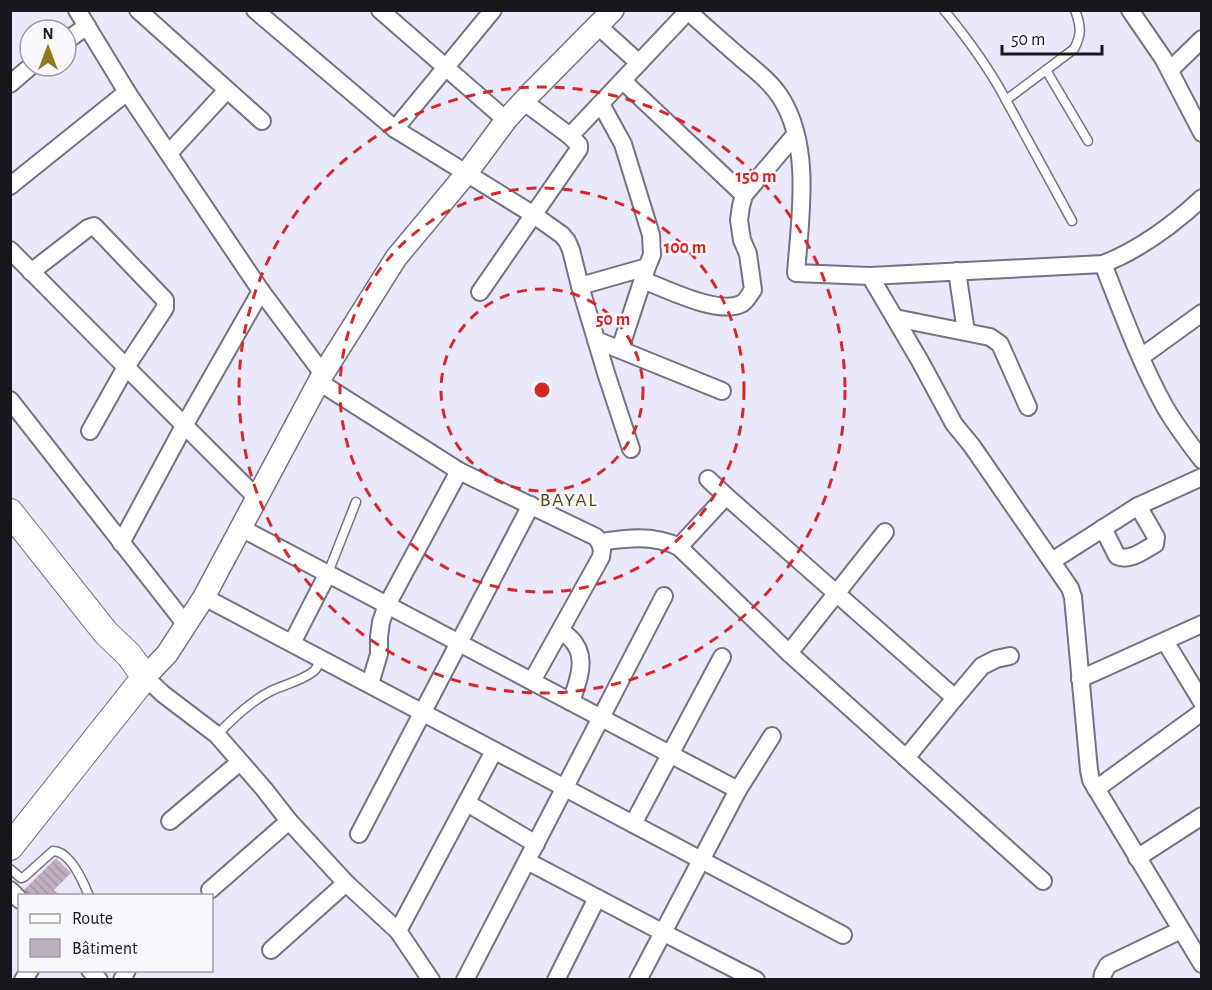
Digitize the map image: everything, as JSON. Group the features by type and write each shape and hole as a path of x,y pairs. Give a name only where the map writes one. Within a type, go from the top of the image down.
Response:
{"main road":[{"path":"10,512 106,633 129,655 145,676 10,847"},
{"path":"106,633 122,671 123,705"}],"street":[{"path":"77,10 127,92 321,378 459,471 596,537 602,549 601,557 532,681"},
{"path":"138,10 262,121"},
{"path":"255,10 395,129 534,215 562,235 571,250 596,340 631,449"},
{"path":"395,129 493,10"},
{"path":"431,980 398,931 346,883 289,821 218,735 164,694 145,676 167,654 187,626 321,378 396,258 466,174 506,120 614,10"},
{"path":"1130,10 1170,70 1202,133"},
{"path":"570,136 688,11 764,78 780,97 791,116 799,147 802,181 796,273 870,276 1103,264 1141,246 1179,219 1202,198"},
{"path":"386,12 506,120"},
{"path":"78,33 87,27"},
{"path":"598,27 639,63"},
{"path":"1170,70 1202,39"},
{"path":"623,81 744,195"},
{"path":"169,153 227,90"},
{"path":"10,186 127,92"},
{"path":"480,292 579,149 579,145 570,136 523,101"},
{"path":"601,104 623,144 651,235 652,255 620,349"},
{"path":"580,286 645,274 709,305 729,308 743,304 753,290 748,254 742,240 739,220 744,195 795,135"},
{"path":"90,431 126,368 165,308 166,303 94,226 18,264 126,368 257,498"},
{"path":"1103,264 1141,357 1167,410 1202,460"},
{"path":"957,271 966,332"},
{"path":"870,276 954,424 972,446 1066,582 1073,597 1089,775 1095,789 1202,964"},
{"path":"121,543 261,291"},
{"path":"1141,357 1202,313"},
{"path":"895,318 990,337 1000,344 1028,407"},
{"path":"596,340 722,391"},
{"path":"10,400 187,626"},
{"path":"370,684 379,654 381,622 387,605 459,471"},
{"path":"1052,561 1138,506 1202,477"},
{"path":"708,479 955,698"},
{"path":"679,547 726,496"},
{"path":"359,834 531,505"},
{"path":"1103,528 1121,558 1127,558 1155,544 1156,537 1138,506"},
{"path":"241,528 738,790"},
{"path":"789,653 885,532"},
{"path":"600,543 654,538 679,547 789,653 1043,881"},
{"path":"292,644 327,573"},
{"path":"465,980 664,596"},
{"path":"204,597 843,936"},
{"path":"1080,679 1202,624"},
{"path":"561,630 575,644 581,658 579,679 571,702"},
{"path":"1165,641 1202,702"},
{"path":"906,758 981,666 1010,656"},
{"path":"633,824 722,657"},
{"path":"1095,789 1202,712"},
{"path":"638,980 738,790 772,736"},
{"path":"398,931 494,751"},
{"path":"170,821 240,762"},
{"path":"467,803 536,844"},
{"path":"1137,858 1202,816"},
{"path":"210,890 289,821"},
{"path":"527,861 756,980"},
{"path":"271,950 346,883"},
{"path":"556,980 597,898"},
{"path":"1102,980 1108,964 1181,930"}],"lane":[{"path":"944,10 960,29 998,85 1072,221"},
{"path":"1006,100 1074,49 1080,38 1079,22 1075,10"},
{"path":"1046,70 1088,141"},
{"path":"327,573 356,502"},
{"path":"218,735 233,718 252,704 271,691 297,681 314,670 322,659"},
{"path":"10,869 21,878 24,877 52,850 57,850 78,871 88,894"}],"building":[{"path":"56,858 71,873 54,890 58,894 27,894 24,890"}],"district":[{"name":"BAYAL","path":"569,499"}]}
